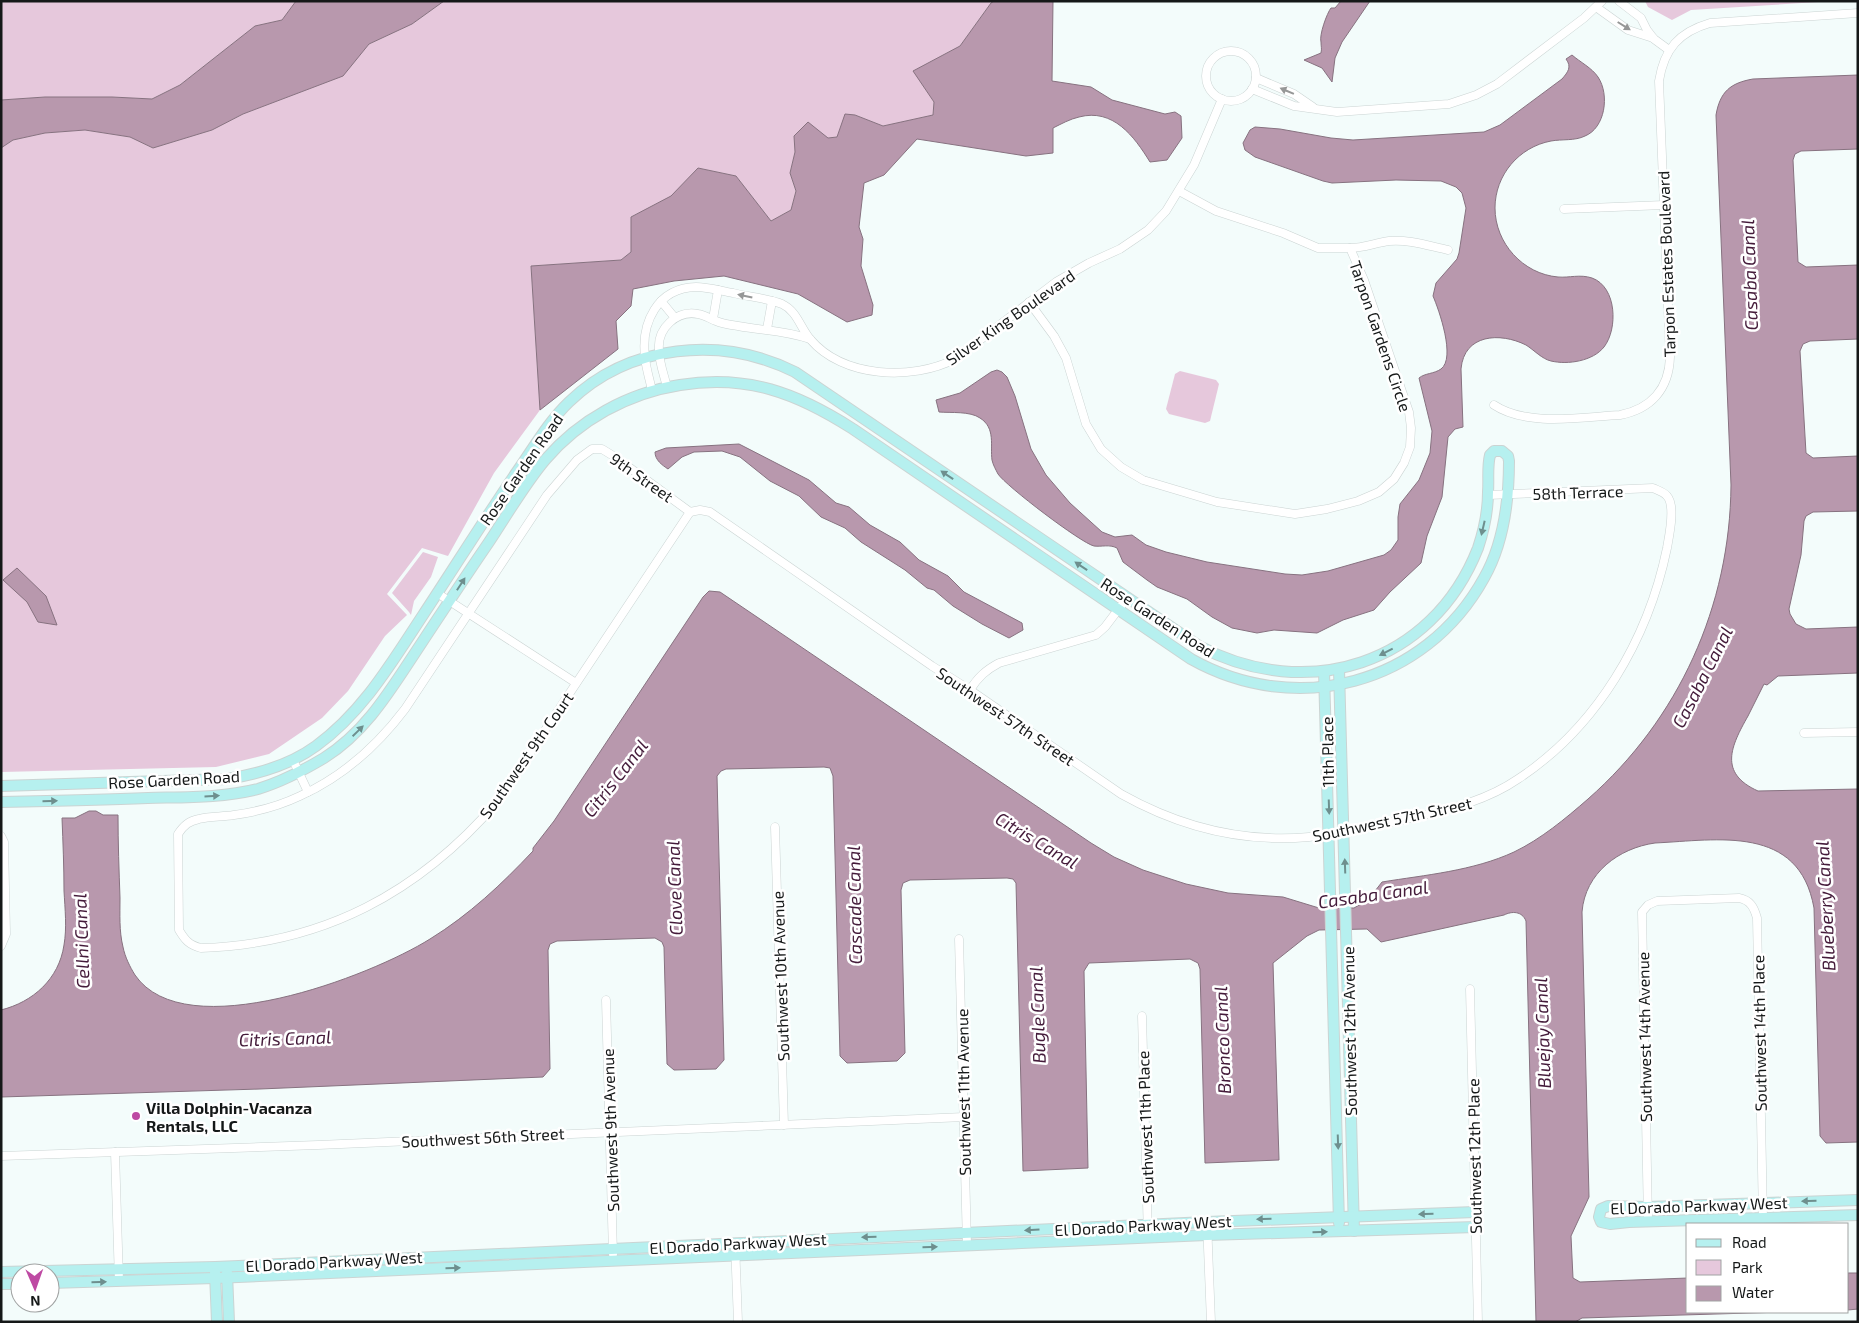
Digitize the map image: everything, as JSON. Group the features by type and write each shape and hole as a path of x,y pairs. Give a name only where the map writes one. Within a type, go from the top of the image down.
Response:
{"street":[{"path":"1619,1 1641,18 1654,39 1669,50"},
{"path":"1252,90 1294,106 1349,112 1435,106 1462,100 1496,84 1599,4 1628,30 1654,39"},
{"name":"Tarpon Estates Boulevard","path":"1494,406 1511,415 1530,418 1620,415 1640,410 1659,392 1667,378 1670,365 1659,81 1664,60 1673,44 1690,30 1710,23 1858,13"},
{"path":"1227,51 1242,53 1253,64 1256,78 1252,90 1239,100 1230,101 1222,99 1211,91 1206,78 1209,64 1220,54 1227,51"},
{"path":"1256,78 1294,94 1315,108"},
{"name":"Silver King Boulevard","path":"661,300 674,292 696,287 772,301 793,312 810,339 833,357 857,367 884,373 915,372 944,364 955,359 1056,282 1089,262 1120,249 1148,230 1166,211 1194,165 1222,99"},
{"name":"Tarpon Gardens Circle","path":"1179,191 1216,211 1318,248 1363,248 1390,241 1404,241 1448,250"},
{"path":"1564,209 1664,205"},
{"name":"Tarpon Gardens Circle","path":"1029,302 1054,336 1066,358 1086,424 1101,449 1121,467 1143,480 1217,502 1295,514 1327,509 1358,501 1379,492 1394,479 1404,463 1410,448 1411,428 1408,412 1367,288 1350,248"},
{"path":"713,320 718,290"},
{"path":"652,391 645,358 647,323 661,300 675,318 664,329 658,348 667,387"},
{"path":"767,329 772,301"},
{"name":"Silver King Boulevard","path":"675,318 689,313 699,314 713,320 738,326 782,331 810,339"},
{"name":"Rose Garden Road","path":"1,786 213,781 255,774 293,760 318,745 362,703 381,678 557,414 577,394 595,381 625,365 659,354 698,349 731,351 764,358 795,372 1199,646 1232,662 1280,672 1298,673 1339,669 1366,661 1396,646 1415,633 1443,607 1461,582 1478,548 1484,525 1488,495 1490,455 1498,450 1505,453 1509,461 1508,494 1503,528 1490,566 1472,598 1451,623 1424,648 1373,676 1325,687 1281,688 1251,683 1226,676 1191,659 853,429 814,405 780,391 746,384 711,382 667,387 608,409 582,425 557,447 535,472 389,693 372,716 336,750 299,772 259,788 220,796 1,802"},
{"name":"9th Street","path":"469,613 546,495 576,460 592,449 602,449 615,457 690,512"},
{"name":"58th Terrace","path":"1488,495 1653,488 1667,495"},
{"name":"Southwest 57th Street","path":"690,512 700,510 710,512 884,634 970,690 1120,794 1163,815 1207,830 1277,839 1309,837 1367,828 1453,809 1491,795 1537,766 1569,736 1605,693 1622,668 1643,626 1658,583 1668,540 1671,505 1667,495"},
{"name":"Southwest 9th Court","path":"308,792 284,803 259,810 200,818 184,825 178,834 179,930 185,940 192,946 201,948 259,942 298,934 329,924 399,889 450,851 488,812 515,776 690,512"},
{"path":"438,593 576,684"},
{"path":"970,690 977,678 999,663 1096,635 1105,627 1127,598"},
{"path":"293,760 308,792 337,775 360,758 380,739 405,709 469,613"},
{"name":"11th Place","path":"1339,669 1345,831"},
{"name":"11th Place","path":"1324,671 1330,834"},
{"path":"1804,733 1858,732"},
{"name":"Southwest 10th Avenue","path":"776,828 784,1124"},
{"name":"Southwest 12th Avenue","path":"1345,831 1354,1231"},
{"name":"Southwest 12th Avenue","path":"1330,834 1340,1231"},
{"path":"1,836 4,842 6,934 1,946"},
{"name":"Southwest 14th Place","path":"1698,899 1745,899 1752,905 1757,918 1763,1218"},
{"name":"Southwest 14th Avenue","path":"1648,1221 1641,917 1645,908 1657,901 1698,899"},
{"name":"Southwest 11th Avenue","path":"959,938 967,1245"},
{"name":"Southwest 12th Place","path":"1470,990 1478,1322"},
{"name":"Southwest 9th Avenue","path":"606,1000 614,1261"},
{"name":"Southwest 11th Place","path":"1142,1016 1148,1238"},
{"name":"Southwest 56th Street","path":"1,1156 964,1117"},
{"path":"115,1152 119,1281"},
{"name":"El Dorado Parkway West","path":"1858,1200 1648,1207 1608,1206 1601,1209 1599,1217 1601,1222 1606,1224 1858,1215"},
{"name":"El Dorado Parkway West","path":"1,1272 215,1267 967,1234 1148,1224 1475,1212"},
{"path":"1207,1222 1211,1322"},
{"name":"El Dorado Parkway West","path":"60,1283 215,1278 1207,1235 1476,1227"},
{"path":"734,1243 738,1322"},
{"path":"227,1266 229,1322"},
{"path":"215,1267 217,1322"}],"green space":[{"path":"1,1 296,1 282,20 255,26 180,85 152,99 45,97 1,100"},
{"path":"444,1 994,1 960,46 914,71 934,102 933,115 883,126 855,115 837,137 828,138 795,152 790,173 796,191 791,210 771,221 736,176 698,168 672,196 631,217 631,252 621,260 531,266 540,410 494,473 448,556 422,548 387,594 407,615 385,636 348,691 322,718 269,754 216,767 1,772 1,148 13,140 45,133 85,130 130,137 153,148 212,130 243,114 342,76 369,44 412,24"},
{"path":"1645,1 1834,1 1691,10 1672,20 1648,7"},
{"path":"1180,371 1216,380 1219,384 1210,421 1205,423 1169,414 1166,409 1175,374"},
{"path":"423,552 438,557 431,577 414,601 411,615 392,593"}],"water":[{"path":"296,1 444,1 412,24 369,44 343,76 243,114 212,130 153,148 130,137 85,130 45,133 13,140 1,148 1,100 45,97 152,99 180,85 255,26 282,20"},
{"path":"994,1 1053,1 1052,81 1091,87 1112,100 1165,114 1175,112 1181,116 1182,138 1167,160 1150,162 1137,143 1121,126 1112,120 1091,115 1072,119 1053,128 1053,153 1026,156 917,139 884,175 864,183 859,227 863,239 861,266 873,305 872,315 847,322 798,294 724,276 674,281 633,289 631,306 616,321 618,349 540,410 531,266 621,260 631,252 631,217 671,196 698,168 736,176 771,221 791,210 796,191 790,173 795,152 794,136 808,122 828,138 837,137 845,114 855,115 883,126 933,115 934,102 913,71 960,46"},
{"path":"1341,1 1370,1 1342,42 1335,58 1332,82 1322,68 1304,60 1321,53 1321,34 1326,19 1331,8 1335,8"},
{"path":"1572,55 1593,71 1602,84 1604,110 1601,119 1592,132 1585,136 1577,139 1539,144 1519,156 1511,164 1499,184 1495,208 1496,221 1500,233 1513,254 1533,270 1545,275 1558,277 1588,277 1600,283 1606,290 1613,309 1612,330 1609,339 1604,347 1593,356 1572,362 1548,360 1526,345 1505,338 1485,339 1469,349 1464,357 1461,369 1463,427 1455,429 1448,437 1442,497 1427,536 1421,563 1374,610 1343,620 1317,633 1274,630 1257,633 1232,628 1212,617 1187,599 1157,587 1123,562 1117,548 1094,546 1086,543 1015,490 998,474 992,460 990,432 985,422 980,418 966,413 939,412 936,400 960,393 991,372 997,370 1002,372 1007,377 1015,396 1031,449 1046,475 1070,503 1102,532 1115,537 1132,535 1146,545 1166,552 1207,562 1285,574 1302,575 1328,571 1384,555 1391,550 1398,540 1400,504 1419,480 1430,453 1432,431 1419,378 1441,369 1447,355 1445,334 1433,296 1436,283 1457,259 1459,253 1466,208 1462,193 1456,187 1441,181 1396,180 1332,183 1323,181 1255,157 1245,150 1243,143 1250,130 1255,127 1353,140 1484,132 1500,125 1562,79 1569,65 1566,59"},
{"path":"1858,75 1858,149 1801,151 1795,154 1793,160 1798,262 1806,267 1858,265 1858,339 1810,341 1803,344 1800,351 1806,453 1813,458 1858,456 1858,511 1813,512 1806,516 1801,555 1789,609 1796,624 1806,629 1858,627 1858,673 1778,676 1767,685 1764,684 1737,738 1732,758 1737,776 1745,784 1758,791 1858,789 1858,1142 1826,1143 1820,1136 1814,908 1805,881 1792,862 1774,850 1752,843 1729,840 1655,843 1629,850 1606,865 1597,874 1590,885 1582,912 1589,1197 1571,1236 1573,1278 1580,1282 1686,1278 1686,1313 1750,1313 1582,1318 1575,1322 1536,1322 1526,921 1522,915 1516,913 1381,942 1367,929 1319,930 1307,936 1273,963 1279,1160 1205,1163 1200,969 1198,963 1190,959 1089,963 1084,971 1088,1168 1023,1171 1016,883 1013,879 1007,878 910,880 903,883 901,890 905,1053 897,1061 847,1063 840,1056 833,776 830,768 824,767 726,769 717,776 724,1060 716,1069 674,1070 667,1064 664,947 662,942 655,938 557,941 550,944 548,950 550,1069 543,1077 260,1089 1,1097 1,1010 24,1001 43,987 57,968 64,945 66,918 62,818 75,818 89,811 96,811 103,815 118,815 120,922 123,947 135,975 160,996 194,1005 235,1005 279,998 324,986 402,954 444,930 497,887 533,851 533,848 554,821 703,597 709,591 720,592 1091,843 1114,857 1143,870 1186,884 1228,893 1283,897 1319,908 1354,908 1368,900 1382,882 1466,868 1482,864 1524,847 1571,814 1588,799 1620,768 1649,733 1673,696 1693,657 1709,616 1721,574 1728,530 1731,485 1716,115 1720,100 1727,90 1738,83 1753,79"},
{"path":"739,444 809,480 836,503 849,507 870,525 900,542 919,560 948,576 964,592 1022,623 1023,630 1009,638 982,624 953,606 934,590 927,588 905,570 861,542 845,528 821,517 799,496 770,481 740,457 722,451 694,452 682,457 668,469 659,462 655,455 655,452 666,448"},
{"path":"17,568 46,596 57,625 38,622 27,602 3,580"},
{"path":"1849,1273 1858,1273 1858,1309 1849,1310"}],"place":[{"name":"Villa Dolphin-Vacanza Rentals, LLC","path":"136,1116"}],"water label":[{"name":"Casaba Canal","path":"1749,275"},
{"name":"Casaba Canal","path":"1702,677"},
{"name":"Citris Canal","path":"615,778"},
{"name":"Citris Canal","path":"1037,840"},
{"name":"Clove Canal","path":"674,888"},
{"name":"Casaba Canal","path":"1373,894"},
{"name":"Cascade Canal","path":"854,905"},
{"name":"Blueberry Canal","path":"1825,906"},
{"name":"Cellni Canal","path":"81,941"},
{"name":"Bugle Canal","path":"1037,1015"},
{"name":"Bluejay Canal","path":"1542,1033"},
{"name":"Citris Canal","path":"285,1038"},
{"name":"Bronco Canal","path":"1222,1040"}]}
